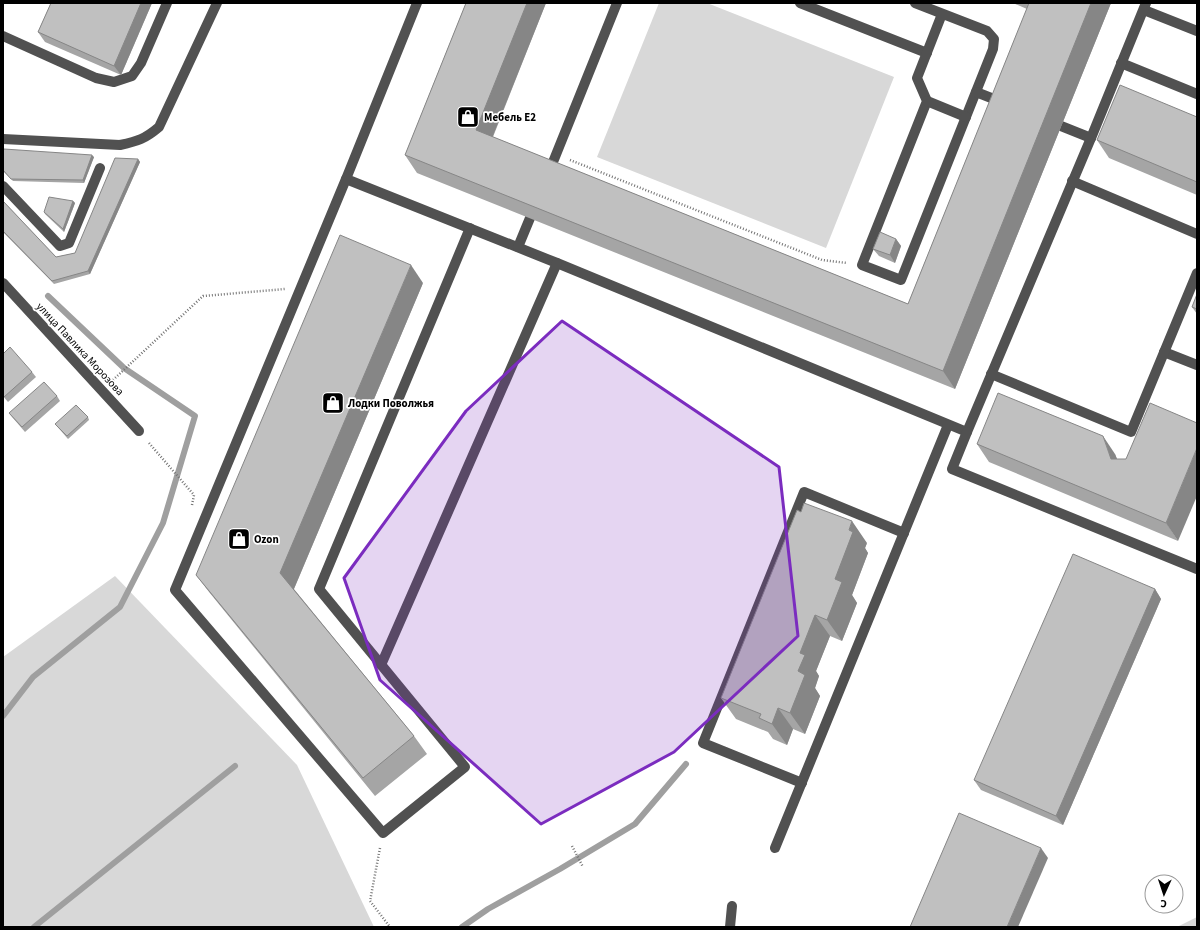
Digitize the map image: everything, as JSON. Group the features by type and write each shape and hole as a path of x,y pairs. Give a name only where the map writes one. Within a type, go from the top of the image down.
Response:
{"street":[{"path":"3,36 96,78 114,82 132,76 142,63 167,3"},
{"path":"3,139 120,145 137,141 148,136 159,127 218,3"},
{"path":"417,3 346,179 175,590 383,833 465,768 319,589 470,228"},
{"path":"548,172 617,3"},
{"path":"800,3 927,52"},
{"path":"915,3 987,31 994,39 993,49 900,280 862,265 928,101"},
{"path":"1197,31 1145,6 952,469 1197,569"},
{"path":"942,14 917,78 928,101 966,117"},
{"path":"1121,63 1197,94"},
{"path":"976,92 1007,105"},
{"path":"1061,126 1091,138"},
{"path":"3,186 60,246 69,243 100,168"},
{"path":"346,179 518,247 967,432"},
{"path":"1072,181 1197,234"},
{"path":"518,247 530,218"},
{"path":"381,665 557,263"},
{"path":"991,374 1131,432 1197,273"},
{"name":"улица Павлика Морозова","path":"3,284 139,431"},
{"path":"1164,352 1197,365"},
{"path":"775,848 948,425"},
{"path":"802,783 703,743 804,492 904,533"},
{"path":"730,927 732,906"}],"path":[{"path":"556,154 822,260 862,265"},
{"path":"102,391 203,296 301,287"},
{"path":"139,431 194,495 191,509"},
{"path":"383,833 370,901 390,927"},
{"path":"572,846 583,866"}],"highlighted area":[{"path":"562,321 779,467 798,636 674,752 541,824 380,680 344,578 466,411"}],"shaded area":[{"path":"659,3 707,3 894,77 826,248 597,157"},
{"path":"115,576 297,765 374,927 3,927 3,657"},
{"path":"1197,917 1197,927 1177,927"}],"building":[{"path":"51,3 141,3 114,66 38,32"},
{"path":"466,3 527,3 476,130 908,304 1029,3 1091,3 943,371 405,155"},
{"path":"1120,85 1197,117 1197,182 1097,140"},
{"path":"4,149 92,155 83,180 11,179 3,170"},
{"path":"115,158 138,159 88,271 52,281 3,231 3,201 56,257 75,253"},
{"path":"49,197 73,201 63,229 44,212"},
{"path":"880,232 896,239 890,255 873,249"},
{"path":"340,235 411,265 280,573 414,736 363,778 196,575"},
{"path":"1197,294 1197,309 1192,307"},
{"path":"10,347 32,372 4,397 3,354"},
{"path":"44,382 57,396 22,427 9,413"},
{"path":"998,393 1103,436 1111,459 1126,459 1150,403 1197,423 1197,448 1166,523 977,444"},
{"path":"76,405 88,417 67,436 55,424"},
{"path":"804,503 852,521 849,530 853,532 835,579 842,582 827,620 815,615 800,653 805,655 798,671 805,675 790,713 778,708 772,724 759,718 761,714 721,698 797,510 801,512"},
{"path":"1073,554 1155,589 1056,816 974,780"},
{"path":"959,813 1041,848 1007,927 910,927"}],"waterway":[{"path":"3,716 33,677 120,607 163,523 195,416 124,368 48,296"},
{"path":"462,927 488,909 560,869 635,824 686,764"},
{"path":"34,927 235,766"}],"place":[{"name":"Мебель Е2","path":"468,117"},
{"name":"Лодки Поволжья","path":"333,403"},
{"name":"Ozon","path":"239,539"}]}
